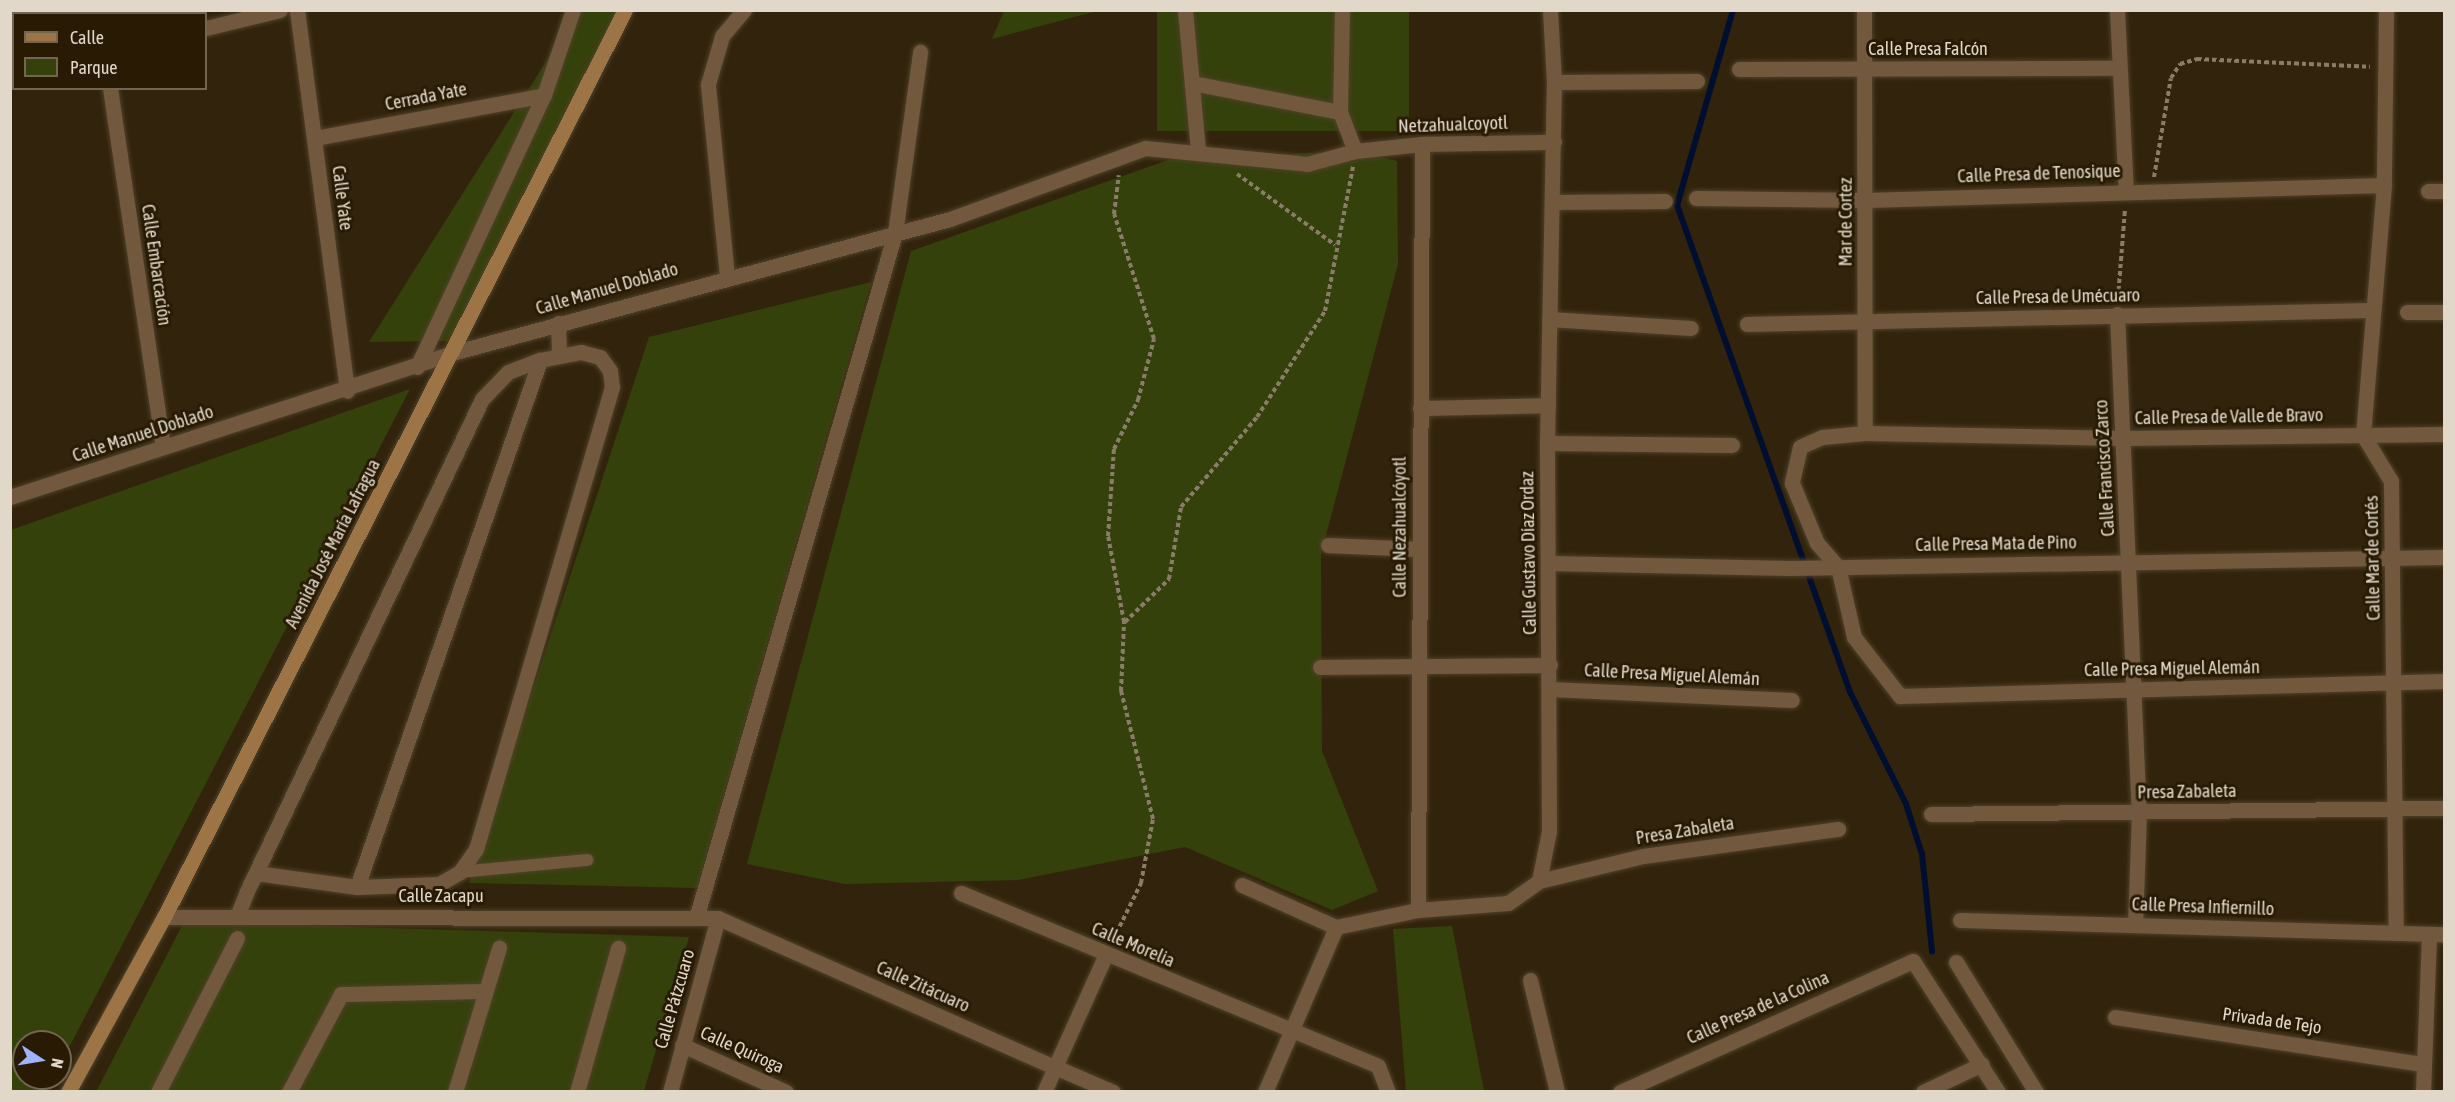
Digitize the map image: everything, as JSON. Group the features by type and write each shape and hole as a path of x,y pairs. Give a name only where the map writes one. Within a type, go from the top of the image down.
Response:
{"main road":[{"name":"Avenida José María Lafragua","path":"68,1092 164,917 625,10"}],"street":[{"path":"207,28 280,10"},
{"name":"Calle Yate","path":"297,10 347,391"},
{"path":"417,367 544,95 573,10"},
{"path":"727,276 708,84 722,36 744,10"},
{"path":"1185,10 1194,83 1198,150"},
{"path":"1342,10 1340,112 1355,151"},
{"name":"Calle Gustavo Díaz Ordaz","path":"1539,881 1549,831 1550,665 1547,443 1554,142 1554,82 1550,10"},
{"name":"Mar de Cortez","path":"1864,10 1866,200 1864,433"},
{"path":"2117,10 2117,68 2126,191"},
{"path":"2364,435 2370,310 2384,185 2386,10"},
{"path":"697,915 895,233 920,52"},
{"name":"Calle Presa Falcón","path":"1738,69 2117,68"},
{"path":"1554,82 1696,81"},
{"path":"1194,83 1340,112"},
{"name":"Calle Embarcación","path":"110,90 163,447"},
{"name":"Cerrada Yate","path":"315,138 544,95"},
{"name":"Netzahualcoyotl","path":"1220,153 1307,164 1355,151 1422,144 1554,142"},
{"name":"Calle Nezahualcóyotl","path":"1418,910 1422,144"},
{"name":"Calle Manuel Doblado","path":"10,496 347,391 452,353 727,276 895,233 1145,148 1220,153"},
{"name":"Calle Presa de Tenosique","path":"1696,198 1866,200 2152,189 2384,185"},
{"path":"2428,191 2445,191"},
{"path":"1552,202 1665,201"},
{"name":"Calle Presa de Umécuaro","path":"1747,324 2370,310"},
{"path":"2407,312 2445,312"},
{"name":"Calle Francisco Zarco","path":"2117,314 2139,812 2135,924"},
{"path":"1549,319 1691,328"},
{"path":"558,323 559,355"},
{"path":"237,916 256,873 482,399 508,372 540,360 581,352 600,357 610,371 612,387 476,849 460,873 439,884 357,887 256,873"},
{"path":"357,887 540,360"},
{"path":"1420,408 1548,405"},
{"name":"Calle Presa de Valle de Bravo","path":"1838,567 1817,543 1792,483 1800,447 1822,437 1864,433 2123,438 2445,434"},
{"name":"Calle Mar de Cortés","path":"2364,435 2391,481 2398,809 2396,933"},
{"path":"1547,443 1732,445"},
{"path":"1328,545 1419,549"},
{"name":"Calle Presa Mata de Pino","path":"1548,563 1790,568 2445,557"},
{"name":"Calle Presa Miguel Alemán","path":"1838,567 1854,637 1900,696 2445,681"},
{"path":"1320,667 1418,669 1550,665"},
{"name":"Calle Presa Miguel Alemán","path":"1550,689 1792,700"},
{"name":"Presa Zabaleta","path":"1931,814 2445,808"},
{"name":"Presa Zabaleta","path":"1539,881 1643,856 1838,829"},
{"path":"1242,885 1336,927 1418,910 1508,903 1539,881"},
{"name":"Calle Morelia","path":"961,893 1290,1032 1378,1066 1388,1092"},
{"name":"Calle Zacapu","path":"164,917 697,915 718,918"},
{"name":"Calle Pátzcuaro","path":"670,1092 718,918"},
{"name":"Calle Zitácuaro","path":"718,918 1113,1092"},
{"name":"Calle Presa Infiernillo","path":"1960,920 2437,934"},
{"path":"1265,1092 1336,927"},
{"path":"2423,1092 2423,1064 2437,934"},
{"path":"158,1092 237,938"},
{"path":"455,1092 499,948"},
{"path":"577,1092 618,948"},
{"path":"1044,1092 1106,954"},
{"name":"Calle Presa de la Colina","path":"1620,1092 1913,960 1982,1065"},
{"path":"1956,962 2036,1092"},
{"path":"1530,980 1557,1092"},
{"path":"289,1092 341,994 485,991"},
{"name":"Privada de Tejo","path":"2115,1017 2423,1064"},
{"name":"Calle Quiroga","path":"682,1045 786,1092"},
{"path":"1923,1092 1982,1065 1998,1092"}],"lane":[{"path":"460,873 588,860"}],"path":[{"path":"2152,189 2171,78 2180,64 2197,59 2385,68"},
{"path":"1124,622 1169,579 1181,507 1257,417 1325,311 1335,245 1351,202 1355,151"},
{"path":"1220,153 1247,186 1335,245"},
{"path":"1106,954 1141,883 1153,819 1122,691 1124,622 1108,536 1114,449 1138,400 1154,339 1114,214 1122,156"},
{"path":"2117,314 2126,191"}],"green space":[{"path":"1004,10 1097,11 992,39"},
{"path":"578,11 621,11 452,341 369,342"},
{"path":"1157,11 1409,11 1409,131 1157,131"},
{"path":"1355,151 1397,161 1398,264 1321,554 1322,751 1378,891 1332,910 1185,847 1018,880 845,884 747,864 911,251 1171,159"},
{"path":"871,282 697,888 469,883 649,337"},
{"path":"410,389 72,1042 72,1030 12,1030 12,1090 46,1091 11,1091 11,530"},
{"path":"184,922 689,937 644,1091 96,1092"},
{"path":"1452,926 1484,1091 1406,1091 1393,929"}],"waterway":[{"path":"1733,10 1677,205 1850,692 1906,804 1922,854 1932,951"}]}
